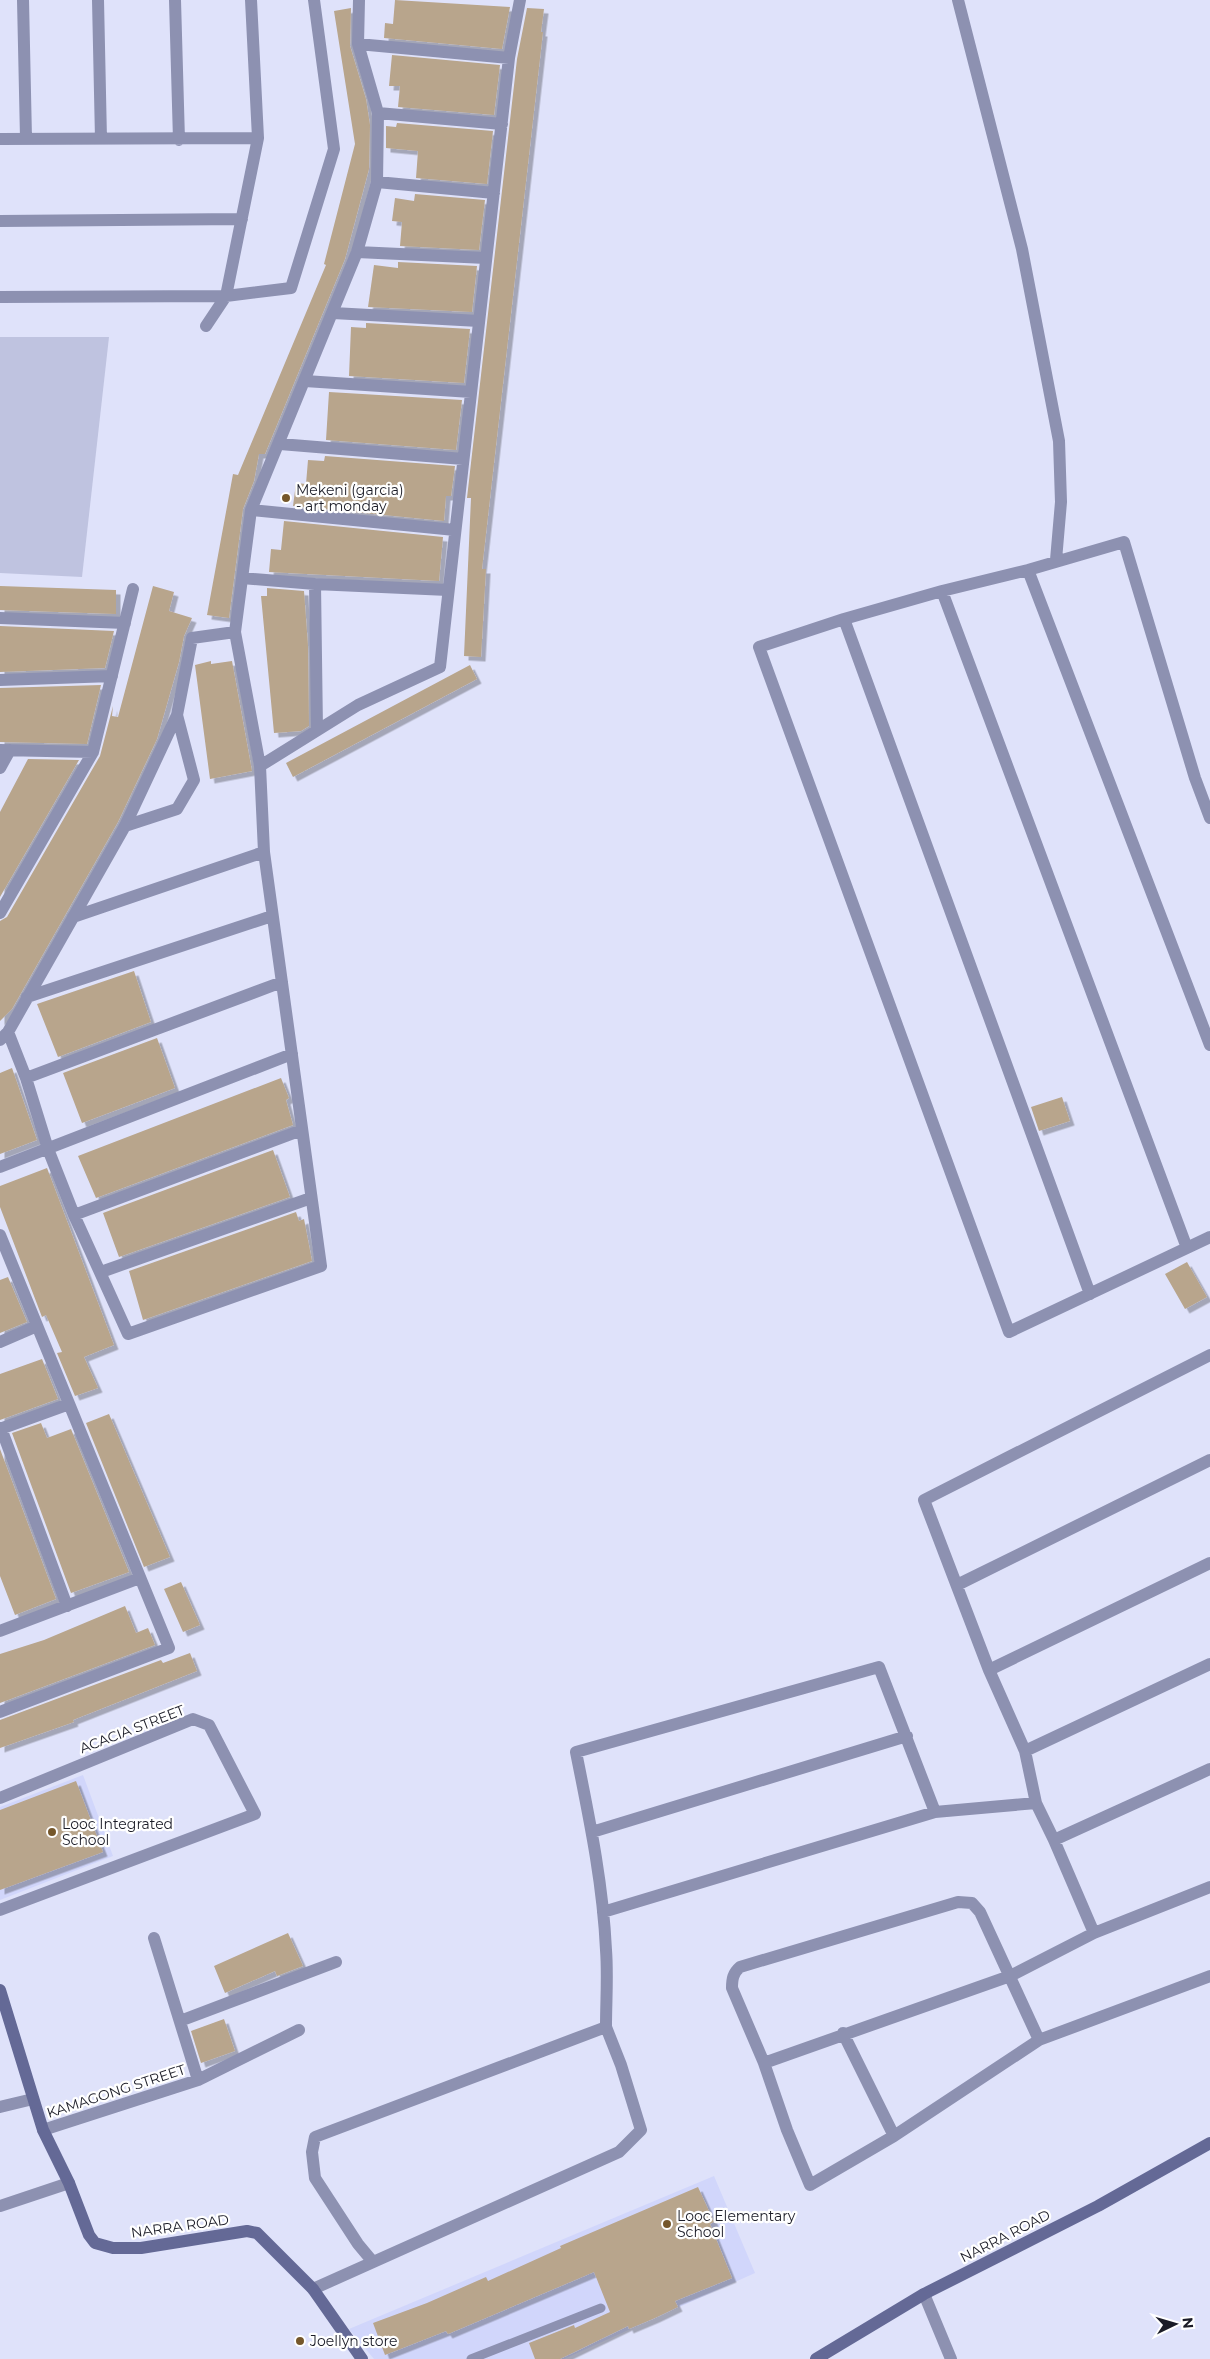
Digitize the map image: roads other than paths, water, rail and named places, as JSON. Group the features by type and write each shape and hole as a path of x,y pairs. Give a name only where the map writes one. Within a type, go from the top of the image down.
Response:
{"main road":[{"name":"NARRA ROAD","path":"0,1992 43,2130 69,2183 89,2235 95,2243 113,2248 140,2248 251,2232 257,2233 313,2289 362,2359"},
{"name":"NARRA ROAD","path":"816,2359 924,2294 1098,2206 1210,2143"}],"street":[{"path":"23,0 26,138"},
{"path":"98,0 101,139"},
{"path":"175,0 179,140"},
{"path":"206,326 226,296 258,138 251,0"},
{"path":"0,297 226,296 291,288 334,149 314,0"},
{"path":"235,632 192,638 177,714 125,826 4,1036 26,1078 48,1149 74,1215 128,1334 321,1266 264,852 260,766 235,632 252,510 357,252 377,182 378,113 358,44 359,0"},
{"path":"260,766 358,705 440,667 509,58 520,0"},
{"path":"958,0 1022,249 1059,441 1061,502 1056,560"},
{"path":"358,44 509,58"},
{"path":"378,113 502,124"},
{"path":"0,139 179,140 258,138"},
{"path":"377,182 494,193"},
{"path":"0,221 242,218"},
{"path":"357,252 486,258"},
{"path":"333,313 479,321"},
{"path":"305,381 471,392"},
{"path":"280,444 463,459"},
{"path":"252,510 455,530"},
{"path":"1210,818 1195,778 1124,542 1056,560 1028,570 942,591 844,619 758,648 1009,1332 1210,1237"},
{"path":"1028,570 1210,1045"},
{"path":"242,578 314,584 448,590"},
{"path":"314,584 317,730"},
{"path":"0,913 93,752 133,589"},
{"path":"942,591 1187,1248"},
{"path":"0,618 125,623"},
{"path":"844,619 1090,1294"},
{"path":"0,680 112,676"},
{"path":"125,826 177,809 194,780 177,714"},
{"path":"0,768 5,750 93,752"},
{"path":"73,917 264,852"},
{"path":"27,998 272,916"},
{"path":"26,1078 282,982"},
{"path":"0,1167 292,1054"},
{"path":"74,1215 302,1130"},
{"path":"101,1272 311,1198"},
{"path":"0,1712 169,1648 1,1240"},
{"path":"0,1342 37,1326"},
{"path":"1094,1933 1036,1803 1025,1751 989,1670 924,1500 1210,1355"},
{"path":"68,1606 0,1429 69,1404"},
{"path":"957,1585 1210,1460"},
{"path":"989,1670 1210,1562"},
{"path":"0,1632 140,1578"},
{"path":"1025,1751 1210,1664"},
{"path":"313,2289 619,2152 641,2130 621,2066 606,2027 606,1950 603,1912 592,1832 576,1752 878,1667 907,1736 935,1812"},
{"name":"ACACIA STREET","path":"0,1798 192,1720 209,1725 255,1814 0,1910"},
{"path":"592,1832 907,1736"},
{"path":"1054,1840 1210,1769"},
{"path":"603,1912 935,1812 1036,1803"},
{"path":"764,2063 843,2033 1010,1976 1094,1933 1210,1888"},
{"path":"1039,2040 980,1912 972,1903 958,1902 740,1967 735,1972 732,1988 764,2063 809,2185 894,2136 1039,2040 1210,1976"},
{"name":"KAMAGONG STREET","path":"154,1938 198,2080"},
{"path":"180,2021 336,1962"},
{"path":"373,2262 358,2244 315,2178 312,2152 315,2137 606,2027"},
{"name":"KAMAGONG STREET","path":"43,2130 198,2080 299,2030"},
{"path":"843,2033 894,2136"},
{"path":"0,2107 33,2100"},
{"path":"0,2206 69,2183"},
{"path":"924,2294 951,2359"}],"lane":[{"path":"471,2359 601,2308"}],"place":[{"name":"Mekeni (garcia) - art monday","path":"286,498"},
{"name":"Looc Integrated School","path":"52,1832"},
{"name":"Looc Elementary School","path":"667,2224"},
{"name":"Joellyn store","path":"300,2341"}]}
